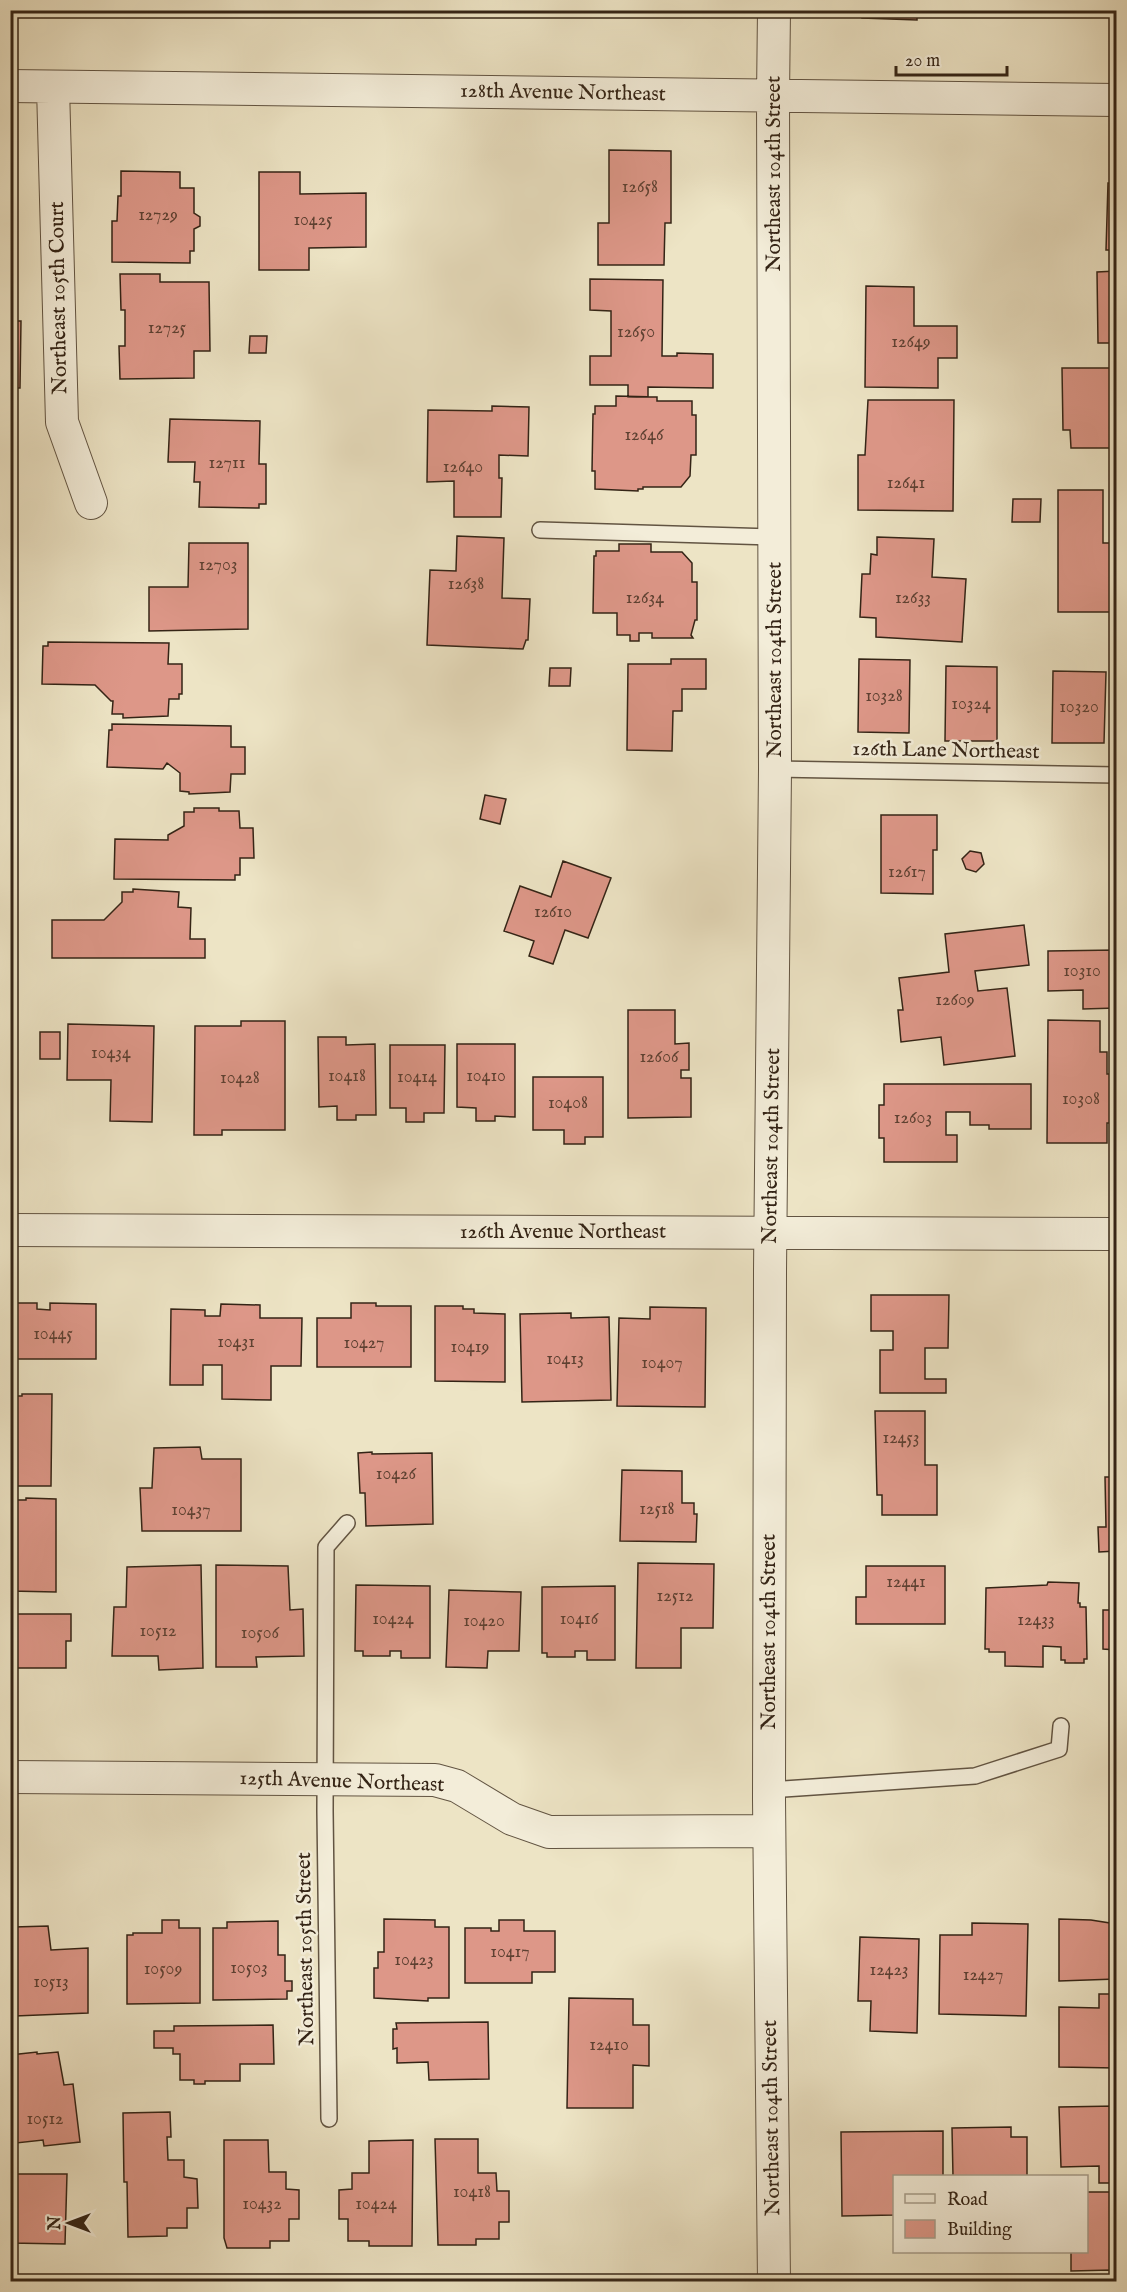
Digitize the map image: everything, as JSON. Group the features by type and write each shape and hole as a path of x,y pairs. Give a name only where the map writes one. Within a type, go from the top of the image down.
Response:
{"street":[{"name":"Northeast 104th Street","path":"774,10 775,769 769,1790 774,2282"},
{"name":"128th Avenue Northeast","path":"10,86 1116,100"},
{"name":"Northeast 105th Court","path":"53,87 62,422 92,502"},
{"name":"126th Avenue Northeast","path":"10,1230 1116,1234"},
{"name":"125th Avenue Northeast","path":"10,1777 435,1780 457,1786 512,1819 549,1832 769,1831"}],"lane":[{"path":"540,530 775,537"},
{"name":"126th Lane Northeast","path":"775,769 1116,775"},
{"name":"Northeast 105th Street","path":"329,2119 325,1779 326,1547 347,1523"},
{"path":"769,1790 975,1776 1059,1749 1061,1726"}],"building":[{"path":"862,10 917,10 917,20 862,18"},
{"path":"609,150 671,151 671,223 665,223 664,265 598,265 598,223 609,223"},
{"path":"121,171 180,172 180,188 194,188 194,213 200,217 200,226 194,229 194,251 190,251 190,263 112,262 112,221 117,221 118,196 121,196"},
{"path":"259,172 300,172 300,194 366,193 366,247 309,248 309,270 259,270"},
{"path":"1108,183 1116,184 1116,250 1106,250"},
{"path":"1116,271 1116,343 1098,343 1097,272"},
{"path":"120,274 160,274 160,282 209,282 210,351 194,351 194,378 120,379 119,346 125,346 125,310 121,310"},
{"path":"590,279 663,280 662,356 677,356 677,353 713,354 713,388 648,387 648,397 628,397 628,385 590,385 590,356 611,356 611,311 590,310"},
{"path":"866,286 914,287 914,326 957,326 957,358 938,358 938,388 865,387"},
{"path":"10,321 21,321 20,388 10,388"},
{"path":"250,336 267,336 266,353 249,353"},
{"path":"1062,368 1116,368 1116,448 1071,448 1070,430 1063,430"},
{"path":"616,396 657,397 657,401 692,401 692,415 696,415 696,455 691,455 690,476 681,487 643,487 638,491 595,489 595,471 592,471 593,414 595,414 595,406 616,406"},
{"path":"868,400 954,400 953,511 858,510 858,455 865,455"},
{"path":"492,406 529,407 528,456 499,455 499,478 502,478 501,517 454,517 454,481 427,482 428,410 492,411"},
{"path":"170,419 260,421 259,464 266,464 266,504 259,504 259,508 199,507 200,482 194,482 195,462 168,462"},
{"path":"1058,490 1103,490 1103,543 1115,543 1116,612 1058,612"},
{"path":"1013,499 1041,499 1040,522 1012,522"},
{"path":"457,536 504,538 502,598 530,599 528,640 523,649 427,645 430,570 456,571"},
{"path":"877,537 934,539 932,577 966,579 962,642 876,637 876,618 860,617 862,574 870,574 871,554 877,555"},
{"path":"189,543 248,543 248,629 149,631 149,587 188,587"},
{"path":"619,544 651,544 651,552 682,552 692,563 692,582 697,582 697,620 695,620 691,635 693,638 652,638 652,633 639,633 639,641 630,641 630,635 617,635 617,613 593,613 594,556 596,556 596,551 619,551"},
{"path":"48,642 169,643 168,664 182,664 182,694 179,694 179,699 169,699 168,716 123,718 123,714 112,714 113,701 95,685 42,684 43,646 48,646"},
{"path":"671,659 706,659 706,689 682,689 682,711 673,711 672,751 627,750 628,664 671,664"},
{"path":"859,659 910,660 909,733 858,732"},
{"path":"946,666 997,667 997,741 945,741"},
{"path":"550,668 571,668 570,686 549,686"},
{"path":"1053,671 1106,672 1104,743 1052,743"},
{"path":"112,724 231,726 231,747 245,747 245,774 231,774 230,792 189,794 189,792 180,791 180,773 167,763 163,769 107,767 109,730 112,730"},
{"path":"485,795 506,799 500,824 480,819"},
{"path":"194,808 239,811 240,828 253,828 254,858 240,858 240,875 235,875 235,880 114,879 115,839 168,840 168,835 184,826 184,812 194,812"},
{"path":"881,815 937,815 937,850 933,850 933,894 881,893"},
{"path":"970,851 981,853 984,864 976,872 966,869 962,859"},
{"path":"563,861 611,878 588,938 565,930 553,964 529,956 534,941 504,931 520,886 551,897"},
{"path":"133,889 179,892 178,907 191,908 190,939 205,939 205,958 52,958 52,920 104,920 122,902 122,892 133,892"},
{"path":"1024,925 1029,965 975,971 978,991 1007,988 1015,1056 944,1065 941,1037 901,1042 898,1010 903,1010 899,978 949,972 945,934"},
{"path":"1116,950 1116,1008 1083,1009 1083,990 1048,991 1048,951"},
{"path":"628,1010 675,1010 675,1044 689,1043 689,1070 681,1070 681,1078 691,1078 691,1117 628,1118"},
{"path":"1048,1020 1100,1021 1100,1052 1107,1052 1107,1074 1115,1074 1114,1123 1107,1123 1107,1143 1047,1143"},
{"path":"241,1021 285,1021 285,1130 222,1130 222,1135 194,1135 195,1026 241,1026"},
{"path":"68,1024 154,1026 152,1122 110,1121 111,1080 67,1080"},
{"path":"40,1032 60,1032 60,1059 40,1059"},
{"path":"318,1037 346,1037 346,1045 375,1044 376,1115 356,1115 356,1120 337,1120 337,1106 319,1107"},
{"path":"457,1044 515,1044 515,1117 495,1116 495,1121 476,1121 476,1108 457,1107"},
{"path":"390,1045 445,1045 444,1113 424,1113 424,1122 406,1122 406,1108 390,1108"},
{"path":"533,1077 603,1077 603,1137 585,1137 585,1144 564,1144 564,1130 533,1130"},
{"path":"884,1084 1031,1084 1031,1129 989,1129 989,1125 970,1125 970,1112 946,1112 946,1135 957,1135 957,1162 884,1162 884,1138 879,1138 879,1105 884,1105"},
{"path":"871,1295 949,1295 948,1348 925,1348 925,1379 946,1379 946,1393 880,1393 880,1350 893,1350 893,1331 871,1331"},
{"path":"10,1303 37,1303 37,1309 50,1310 50,1303 96,1304 96,1359 10,1359"},
{"path":"351,1303 411,1306 411,1367 317,1367 317,1318 351,1318"},
{"path":"221,1304 260,1305 260,1318 302,1318 301,1366 271,1366 271,1400 222,1399 222,1365 203,1365 203,1385 170,1385 171,1309 205,1310 205,1316 220,1316"},
{"path":"435,1306 463,1306 463,1309 474,1309 474,1313 505,1314 505,1382 435,1381"},
{"path":"650,1307 706,1308 705,1407 617,1406 619,1318 650,1319"},
{"path":"571,1313 571,1318 609,1317 611,1400 522,1402 520,1314"},
{"path":"1114,1322 1116,1322 1116,1410 1112,1410"},
{"path":"22,1394 52,1394 51,1486 10,1486 10,1396 22,1396"},
{"path":"875,1411 925,1411 925,1465 937,1465 937,1515 882,1515 882,1495 877,1495"},
{"path":"200,1447 202,1459 241,1459 241,1531 142,1531 140,1488 152,1488 154,1448"},
{"path":"372,1452 372,1454 432,1453 433,1524 366,1526 365,1493 360,1493 358,1453"},
{"path":"1112,1458 1116,1458 1116,1551 1099,1552 1098,1527 1106,1527 1105,1477 1113,1477"},
{"path":"622,1470 682,1471 682,1503 694,1503 694,1514 697,1514 696,1542 620,1541"},
{"path":"26,1498 56,1499 56,1592 10,1591 10,1500 26,1500"},
{"path":"638,1563 714,1564 713,1628 681,1628 681,1668 636,1668"},
{"path":"201,1565 203,1668 159,1670 158,1656 112,1656 114,1607 126,1607 127,1567"},
{"path":"216,1565 288,1566 290,1610 303,1609 304,1656 256,1657 257,1667 216,1667"},
{"path":"866,1566 945,1566 945,1624 856,1624 856,1597 866,1597"},
{"path":"1048,1582 1079,1583 1078,1603 1080,1607 1086,1607 1087,1659 1084,1659 1084,1663 1065,1663 1065,1660 1061,1660 1061,1647 1043,1646 1043,1667 1005,1666 1005,1652 989,1652 989,1649 985,1649 986,1588 1047,1585"},
{"path":"356,1585 430,1586 430,1658 401,1658 401,1651 390,1651 390,1656 363,1656 363,1651 355,1651"},
{"path":"615,1586 615,1660 587,1660 587,1651 575,1651 575,1657 547,1657 547,1653 542,1653 542,1587"},
{"path":"449,1590 521,1592 519,1651 488,1651 487,1668 446,1667"},
{"path":"1103,1610 1116,1610 1116,1650 1103,1649"},
{"path":"10,1614 71,1614 71,1641 66,1641 66,1668 16,1668 16,1655 10,1655"},
{"path":"384,1919 435,1920 435,1927 449,1927 449,1998 428,1998 428,2001 374,1998 374,1968 378,1968 378,1952 384,1952"},
{"path":"1059,1919 1091,1920 1116,1924 1116,1979 1059,1981"},
{"path":"162,1920 179,1920 179,1928 200,1928 200,2003 127,2004 127,1935 162,1933"},
{"path":"499,1920 524,1920 524,1931 555,1931 555,1972 532,1972 532,1983 465,1983 465,1928 491,1928 491,1931 499,1931"},
{"path":"278,1921 278,1955 285,1955 285,1981 292,1981 292,1991 287,1991 287,1999 213,2000 213,1928 227,1928 227,1922"},
{"path":"972,1923 1028,1924 1026,2016 939,2014 940,1935 972,1935"},
{"path":"48,1926 51,1950 88,1948 88,2013 15,2016 14,1927"},
{"path":"860,1937 919,1939 917,2033 870,2031 871,2001 858,2001"},
{"path":"1099,1994 1116,1994 1116,2068 1059,2067 1059,2007 1099,2008"},
{"path":"569,1998 633,1999 633,2025 649,2025 649,2066 633,2065 633,2108 567,2108"},
{"path":"488,2022 489,2079 429,2080 428,2062 397,2063 397,2048 393,2049 393,2029 397,2029 396,2023"},
{"path":"273,2025 274,2064 240,2064 240,2081 205,2081 205,2084 194,2084 194,2080 180,2080 180,2054 173,2054 173,2048 154,2048 154,2031 174,2031 174,2026"},
{"path":"37,2052 37,2054 58,2052 64,2085 73,2084 80,2142 44,2146 43,2140 16,2143 10,2099 10,2055"},
{"path":"1116,2106 1116,2183 1099,2183 1099,2166 1061,2167 1059,2107"},
{"path":"170,2112 171,2137 167,2137 168,2160 184,2160 184,2177 197,2179 198,2208 187,2208 187,2228 167,2228 167,2236 128,2237 123,2113"},
{"path":"1011,2127 1011,2137 1027,2137 1027,2175 953,2175 952,2128"},
{"path":"943,2131 943,2175 893,2175 893,2215 842,2216 841,2132"},
{"path":"435,2139 478,2139 478,2173 496,2173 497,2191 509,2191 509,2222 499,2222 499,2239 476,2239 476,2245 438,2245"},
{"path":"224,2140 268,2140 269,2172 286,2172 286,2189 299,2190 299,2219 289,2219 289,2241 270,2241 270,2248 227,2248 224,2238"},
{"path":"413,2140 412,2246 369,2246 369,2241 348,2241 348,2219 339,2219 339,2190 352,2189 352,2173 369,2173 369,2141"},
{"path":"10,2174 67,2174 65,2244 10,2243"},
{"path":"1088,2192 1116,2192 1116,2275 1111,2275 1111,2270 1071,2271 1071,2253 1088,2253"}]}
